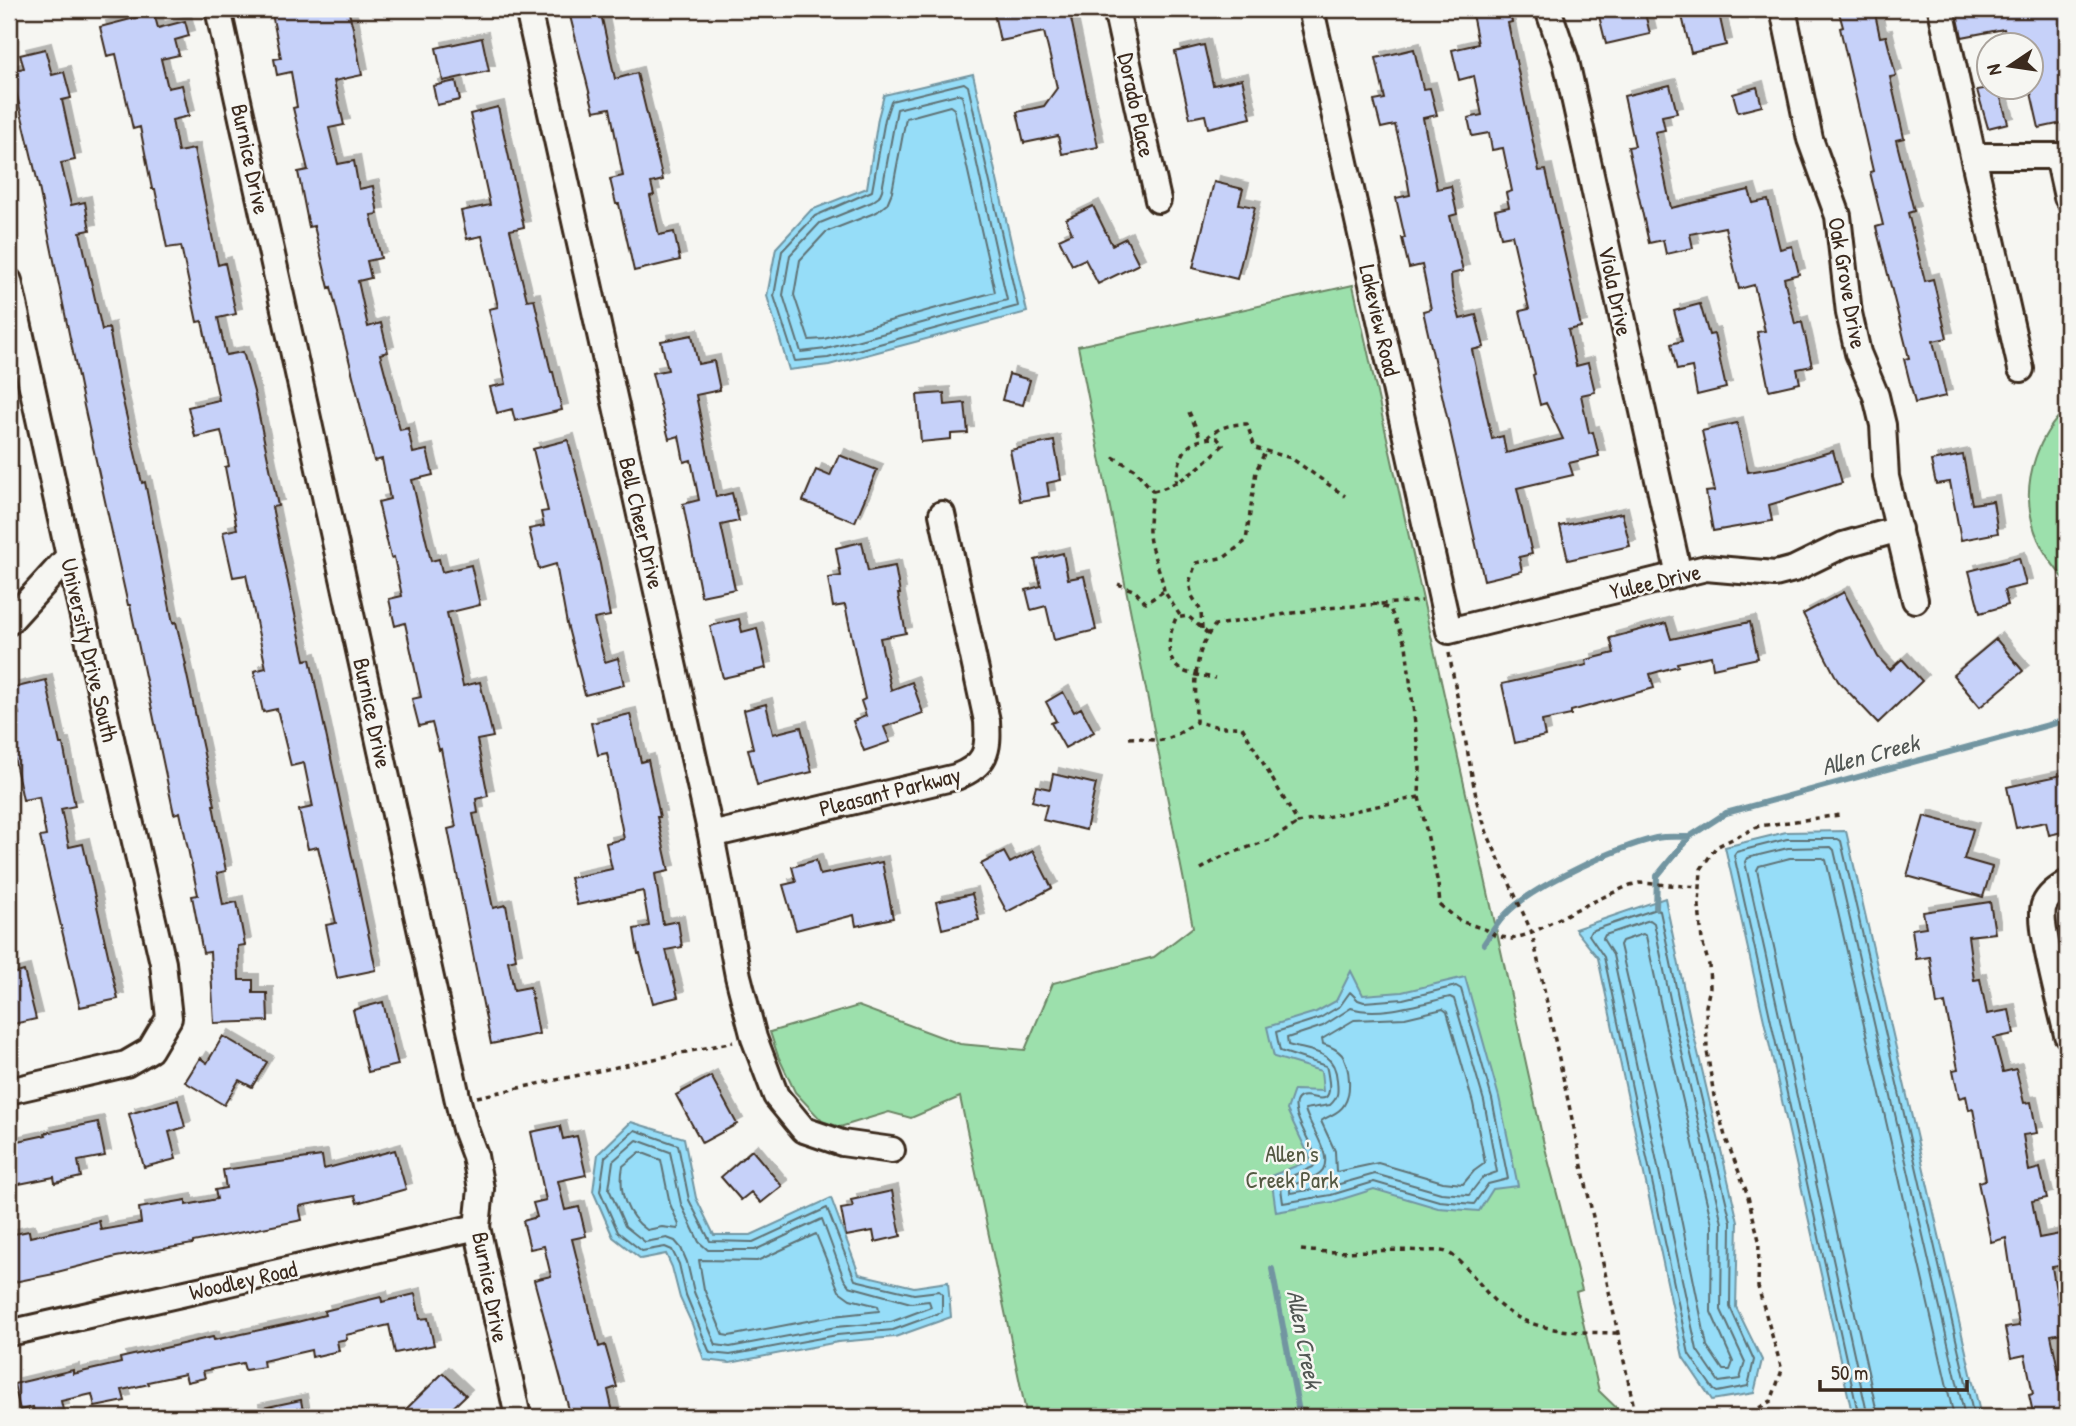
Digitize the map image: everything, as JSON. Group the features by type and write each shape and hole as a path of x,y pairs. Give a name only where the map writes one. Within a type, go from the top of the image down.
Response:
{"street":[{"name":"Burnice Drive","path":"218,9 458,1101 475,1156 481,1189 477,1227 518,1417"},
{"name":"Bell Cheer Drive","path":"528,9 711,835 738,976 754,1038 776,1096 804,1130 842,1143 892,1150"},
{"name":"Dorado Place","path":"1116,9 1158,200"},
{"name":"Lakeview Road","path":"1311,9 1449,631"},
{"name":"Viola Drive","path":"1548,9 1566,61 1679,575"},
{"name":"Oak Grove Drive","path":"1783,9 1810,139 1838,216 1849,313 1858,353 1876,396 1883,425 1886,477 1915,600"},
{"path":"1941,9 2021,369"},
{"path":"1973,156 2058,156 2067,197"},
{"name":"University Drive South","path":"9,281 163,963 169,1018 150,1050 126,1064 9,1091"},
{"name":"Pleasant Parkway","path":"711,835 956,777 971,771 985,757 987,721 942,514"},
{"name":"Yulee Drive","path":"1449,631 1706,568 1774,574 1794,569 1843,545 1899,529"},
{"path":"9,622 69,556"},
{"path":"2067,883 2051,893 2043,907 2045,930 2067,1035"},
{"name":"Woodley Road","path":"9,1334 477,1227"}],"path":[{"path":"1189,412 1204,439"},
{"path":"1176,482 1183,451 1188,446 1204,439 1215,430 1233,424 1247,424 1255,448 1291,458 1345,496"},
{"path":"1153,491 1169,487 1192,473 1223,445 1217,438 1204,439"},
{"path":"1202,629 1201,611 1192,596 1189,583 1196,563 1225,557 1246,541 1256,471 1265,452"},
{"path":"1113,457 1134,469 1153,491 1149,523 1150,542 1162,575 1164,591 1181,617"},
{"path":"1118,584 1135,591 1146,603 1164,591"},
{"path":"1196,722 1194,674 1208,634 1215,625 1373,603 1412,603 1441,598"},
{"path":"1373,603 1390,609 1406,645 1420,768 1419,797 1440,905 1460,921 1496,936 1512,939 1532,933 1630,885 1639,883 1700,887"},
{"path":"1208,634 1188,616 1176,618 1171,630 1169,650 1173,663 1182,671 1214,678"},
{"path":"1449,631 1445,643 1477,802 1487,833 1532,933 1636,1417"},
{"path":"1129,738 1143,737 1155,741 1168,739 1196,722 1220,727 1242,727 1298,823"},
{"path":"1202,869 1221,857 1272,839 1298,823 1419,797"},
{"path":"1731,1417 1748,1414 1771,1401 1782,1370 1758,1287 1759,1240 1747,1193 1714,1096 1705,1025 1710,987 1699,906 1701,869 1716,846 1759,826 1840,815"},
{"path":"458,1101 754,1038"},
{"path":"1301,1250 1324,1253 1395,1249 1446,1252 1467,1269 1491,1297 1524,1322 1573,1332 1618,1333"}],"green space":[{"name":"Allen's Creek Park","path":"1353,285 1544,1144 1582,1290 1576,1292 1599,1391 1626,1417 1027,1417 960,1097 911,1118 889,1112 840,1127 822,1121 795,1092 770,1032 858,1006 960,1044 1025,1050 1053,983 1154,957 1193,927 1078,346"},
{"path":"2067,408 2067,582 2040,543 2033,525 2029,487 2031,472 2041,444 2048,430"}],"water":[{"path":"973,74 1027,312 829,365 789,370 767,296 776,248 811,210 867,188 884,95"},
{"path":"1846,831 1981,1417 1853,1417 1725,847 1786,832"},
{"path":"1665,898 1691,1023 1738,1222 1736,1307 1762,1360 1754,1393 1712,1400 1683,1357 1598,958 1575,929"},
{"path":"1351,971 1363,995 1402,992 1465,977 1499,1097 1518,1186 1493,1189 1479,1211 1438,1208 1374,1189 1333,1202 1276,1212 1271,1176 1311,1160 1287,1110 1294,1090 1323,1091 1321,1071 1274,1057 1267,1027 1316,1012 1336,1001"},
{"path":"631,1122 684,1138 696,1198 714,1235 751,1235 831,1198 859,1274 914,1287 948,1282 951,1317 895,1337 838,1342 730,1363 704,1360 666,1254 641,1259 613,1237 593,1191 598,1154"}],"building":[{"path":"271,9 348,9 353,28 362,75 334,81 344,125 329,128 338,164 354,161 359,189 373,186 378,214 371,215 381,258 367,261 371,278 358,281 368,327 381,323 388,352 380,354 400,430 408,428 413,453 427,450 433,475 412,480 431,561 439,559 442,572 471,565 480,605 447,613 463,686 480,682 493,737 477,740 488,796 476,799 478,813 473,814 493,908 506,905 516,959 508,961 514,990 530,987 539,1034 491,1044 448,829 456,827 441,749 439,750 432,723 419,726 412,699 421,697 405,623 395,626 389,599 402,596 378,502 390,499 382,459 374,461 331,287 329,288 314,226 309,227 298,172 308,170 293,108 297,107 291,72 277,75 274,59 281,58"},
{"path":"600,9 615,79 637,73 663,180 651,183 654,195 650,196 659,235 674,232 680,260 634,271 619,204 616,204 610,179 623,176 610,108 594,111 570,16"},
{"path":"993,9 1069,9 1098,147 1062,154 1058,136 1024,143 1017,112 1044,106 1057,88 1051,61 1044,32 1000,41"},
{"path":"1471,9 1509,9 1512,22 1508,23 1539,171 1546,170 1581,327 1568,330 1576,366 1588,363 1595,392 1581,395 1589,433 1593,432 1599,456 1569,463 1573,475 1517,488 1532,554 1519,557 1522,571 1484,580 1423,311 1431,309 1422,265 1409,268 1402,238 1405,238 1396,198 1410,195 1405,166 1395,125 1381,128 1374,101 1385,99 1376,58 1414,49 1423,89 1430,88 1437,115 1423,118 1437,189 1451,186 1457,214 1450,216 1463,271 1451,274 1452,289 1460,319 1476,315 1484,347 1472,350 1492,439 1503,436 1506,453 1563,439 1546,403 1540,405 1520,311 1529,309 1512,235 1501,237 1495,210 1509,207 1506,193 1512,191 1503,148 1492,150 1489,133 1472,136 1468,118 1482,115 1474,76 1459,80 1452,50 1478,44"},
{"path":"1644,9 1650,34 1606,44 1599,16"},
{"path":"1718,9 1726,45 1691,53 1681,12"},
{"path":"1838,9 1874,9 1880,37 1886,36 1896,76 1890,77 1904,138 1896,140 1914,211 1908,213 1925,281 1933,279 1947,338 1933,341 1946,396 1915,403 1904,359 1909,358 1876,227 1883,225"},
{"path":"1956,9 2067,9 2067,122 2039,128 2033,102 2044,102 2044,32 2005,32 2004,29 1974,32 1974,35 1962,37"},
{"path":"154,13 158,28 185,21 189,36 175,40 179,55 161,59 168,88 182,85 189,116 172,120 178,152 194,149 218,265 225,263 236,314 218,318 226,355 243,352 254,392 278,506 272,507 305,660 310,659 376,970 337,978 326,925 336,923 318,847 308,849 299,810 313,807 304,763 291,766 277,709 263,712 254,671 266,668 246,575 233,577 223,532 237,529 225,467 229,466 221,431 195,437 188,407 219,400 202,321 197,322 181,246 167,248 140,127 133,129 116,54 107,56 100,27"},
{"path":"482,38 489,71 443,81 436,48"},
{"path":"1204,45 1213,85 1242,79 1251,118 1208,128 1205,115 1190,118 1175,52"},
{"path":"45,49 52,75 64,72 71,98 62,100 75,160 61,163 71,205 85,202 90,230 80,232 102,330 109,328 142,483 145,482 173,623 176,622 186,665 226,871 217,873 223,905 237,902 245,945 238,946 239,980 253,980 253,993 267,993 268,1021 214,1023 210,952 203,953 192,896 198,895 180,812 174,814 38,183 11,71 24,68 20,55"},
{"path":"456,81 460,100 437,105 433,86"},
{"path":"1670,85 1677,113 1662,116 1665,130 1655,132 1671,208 1749,190 1753,203 1768,200 1780,249 1792,246 1799,274 1784,278 1795,324 1802,322 1812,366 1797,369 1800,383 1769,390 1757,332 1765,331 1754,285 1739,289 1725,227 1690,234 1693,248 1666,254 1663,240 1649,243 1628,147 1635,146 1624,96"},
{"path":"1757,87 1762,106 1738,112 1733,94"},
{"path":"1980,102 2002,102 2008,123 1988,128"},
{"path":"498,107 524,227 510,230 527,300 534,299 562,410 515,421 512,409 497,413 490,387 506,384 489,309 498,307 482,236 467,239 461,211 490,205 470,114"},
{"path":"1214,182 1243,189 1239,204 1255,207 1237,279 1193,268"},
{"path":"1093,206 1112,245 1126,238 1139,264 1098,284 1085,259 1072,265 1059,239 1072,233 1066,219"},
{"path":"1700,304 1709,335 1714,334 1726,388 1697,395 1692,367 1677,370 1671,344 1682,341 1674,311"},
{"path":"692,335 698,364 714,361 720,390 696,395 716,497 732,493 739,521 721,525 735,589 701,596 683,504 699,500 691,460 684,462 679,436 669,439 652,373 668,370 661,341"},
{"path":"1009,374 1030,380 1023,405 1002,400"},
{"path":"944,393 945,405 965,403 968,433 951,434 951,439 921,442 917,395"},
{"path":"1737,423 1748,472 1779,467 1833,451 1842,483 1769,505 1772,521 1713,531 1706,492 1715,491 1702,431"},
{"path":"568,440 600,564 610,616 594,619 605,662 618,658 624,685 585,695 567,624 556,564 539,569 529,529 544,526 541,512 548,511 533,449"},
{"path":"1054,441 1061,480 1047,483 1049,496 1020,501 1010,450"},
{"path":"839,455 877,470 855,522 803,501 816,470 830,476"},
{"path":"1963,455 1972,504 1993,501 1998,533 1961,540 1950,482 1936,484 1931,461"},
{"path":"1622,513 1630,546 1568,560 1560,526"},
{"path":"862,542 868,571 895,566 906,633 880,638 891,690 912,682 923,713 884,727 890,742 864,751 853,721 866,716 861,701 865,699 845,605 833,607 828,578 841,576 836,548"},
{"path":"1063,553 1068,579 1084,576 1096,630 1054,640 1046,606 1031,610 1026,590 1041,586 1035,560"},
{"path":"2019,558 2026,585 2004,590 2008,605 1980,613 1969,571"},
{"path":"1844,592 1878,657 1890,670 1902,659 1922,681 1878,723 1838,681 1803,614"},
{"path":"739,619 742,632 757,628 766,668 723,678 710,626"},
{"path":"1750,622 1758,658 1713,668 1711,656 1677,663 1678,666 1650,674 1654,688 1571,711 1571,715 1542,721 1545,736 1515,743 1502,684 1587,665 1586,660 1614,653 1610,638 1666,623 1671,639"},
{"path":"1996,639 2023,671 1980,707 1953,675"},
{"path":"46,680 60,744 63,744 75,806 61,809 69,847 83,844 118,999 80,1007 40,837 46,836 39,797 23,800 9,743 9,716 19,714 13,688"},
{"path":"1063,692 1074,712 1081,708 1094,732 1065,748 1051,723 1056,721 1046,702"},
{"path":"766,704 773,734 801,727 812,772 757,785 748,749 753,748 744,710"},
{"path":"630,714 641,762 648,760 669,871 655,874 663,924 678,921 682,947 666,950 678,997 653,1003 638,954 634,929 649,926 643,891 577,905 570,878 612,869 606,843 624,839 607,753 598,755 591,723"},
{"path":"1053,774 1096,784 1086,830 1043,820 1047,805 1032,801 1036,786 1050,789"},
{"path":"2067,774 2067,831 2049,835 2046,822 2016,828 2007,787"},
{"path":"1924,816 1973,829 1964,859 1992,867 1983,897 1907,876"},
{"path":"1033,851 1052,888 1007,912 981,864 1004,852 1010,863"},
{"path":"816,860 820,875 882,862 893,918 856,926 854,915 796,930 783,885 796,882 792,867"},
{"path":"972,894 979,920 942,929 936,902"},
{"path":"1990,902 1995,933 1968,936 1974,980 1980,979 1987,1014 2009,1010 2014,1034 1994,1038 2003,1072 2016,1069 2024,1103 2031,1102 2037,1133 2023,1135 2029,1171 2040,1168 2047,1198 2032,1201 2039,1238 2060,1234 2065,1265 2052,1267 2058,1303 2067,1301 2067,1332 2051,1335 2059,1374 2067,1371 2067,1417 2034,1417 2029,1395 2033,1394 2025,1355 2011,1358 2005,1328 2019,1326 2006,1238 1991,1242 1978,1182 1986,1180 1973,1109 1969,1110 1966,1096 1959,1098 1953,1070 1958,1069 1945,1003 1937,1005 1930,957 1916,959 1912,929 1926,927 1923,912"},
{"path":"24,971 36,1019 9,1025 9,975"},
{"path":"383,1002 398,1065 368,1072 353,1010"},
{"path":"223,1036 267,1062 252,1087 239,1080 224,1105 185,1082 200,1058 207,1063"},
{"path":"711,1076 737,1124 702,1143 676,1095"},
{"path":"178,1100 185,1127 169,1132 176,1159 144,1167 129,1114"},
{"path":"98,1122 105,1156 78,1161 81,1177 55,1183 54,1177 9,1186 9,1143"},
{"path":"560,1126 563,1139 577,1136 586,1175 558,1181 565,1210 579,1207 586,1236 572,1239 599,1347 605,1345 617,1387 608,1390 614,1417 571,1417 534,1280 551,1276 544,1246 530,1249 523,1221 537,1217 533,1203 546,1200 531,1132"},
{"path":"395,1150 406,1189 357,1203 355,1196 299,1206 302,1220 193,1244 116,1257 9,1283 9,1235 29,1231 30,1237 99,1221 101,1230 141,1223 139,1208 186,1200 186,1205 217,1199 215,1190 226,1188 223,1170 322,1156 324,1169"},
{"path":"752,1150 782,1186 761,1203 751,1192 741,1200 721,1177"},
{"path":"892,1191 901,1236 875,1242 873,1231 846,1236 841,1209 853,1207 851,1200"},
{"path":"415,1294 420,1319 428,1318 434,1345 395,1353 389,1325 346,1335 347,1339 337,1341 339,1351 312,1357 311,1350 263,1361 264,1367 245,1370 243,1363 203,1371 205,1378 187,1382 185,1374 148,1382 149,1384 122,1390 125,1401 95,1407 92,1394 61,1401 63,1410 35,1416 33,1407 20,1410 14,1384 73,1370 73,1374 121,1363 120,1358 213,1337 214,1340 297,1322 325,1315 324,1311 381,1297 382,1302"},
{"path":"443,1373 466,1395 443,1417 398,1417"},
{"path":"301,1400 304,1417 254,1417 253,1410"}],"waterway":[{"name":"Allen Creek","path":"1656,908 1657,876 1689,837 1726,813 2067,720"},
{"name":"Allen Creek","path":"1484,944 1500,920 1515,905 1553,881 1598,859 1640,843 1660,837 1689,837"},
{"name":"Allen Creek","path":"1272,1269 1300,1417"}]}
